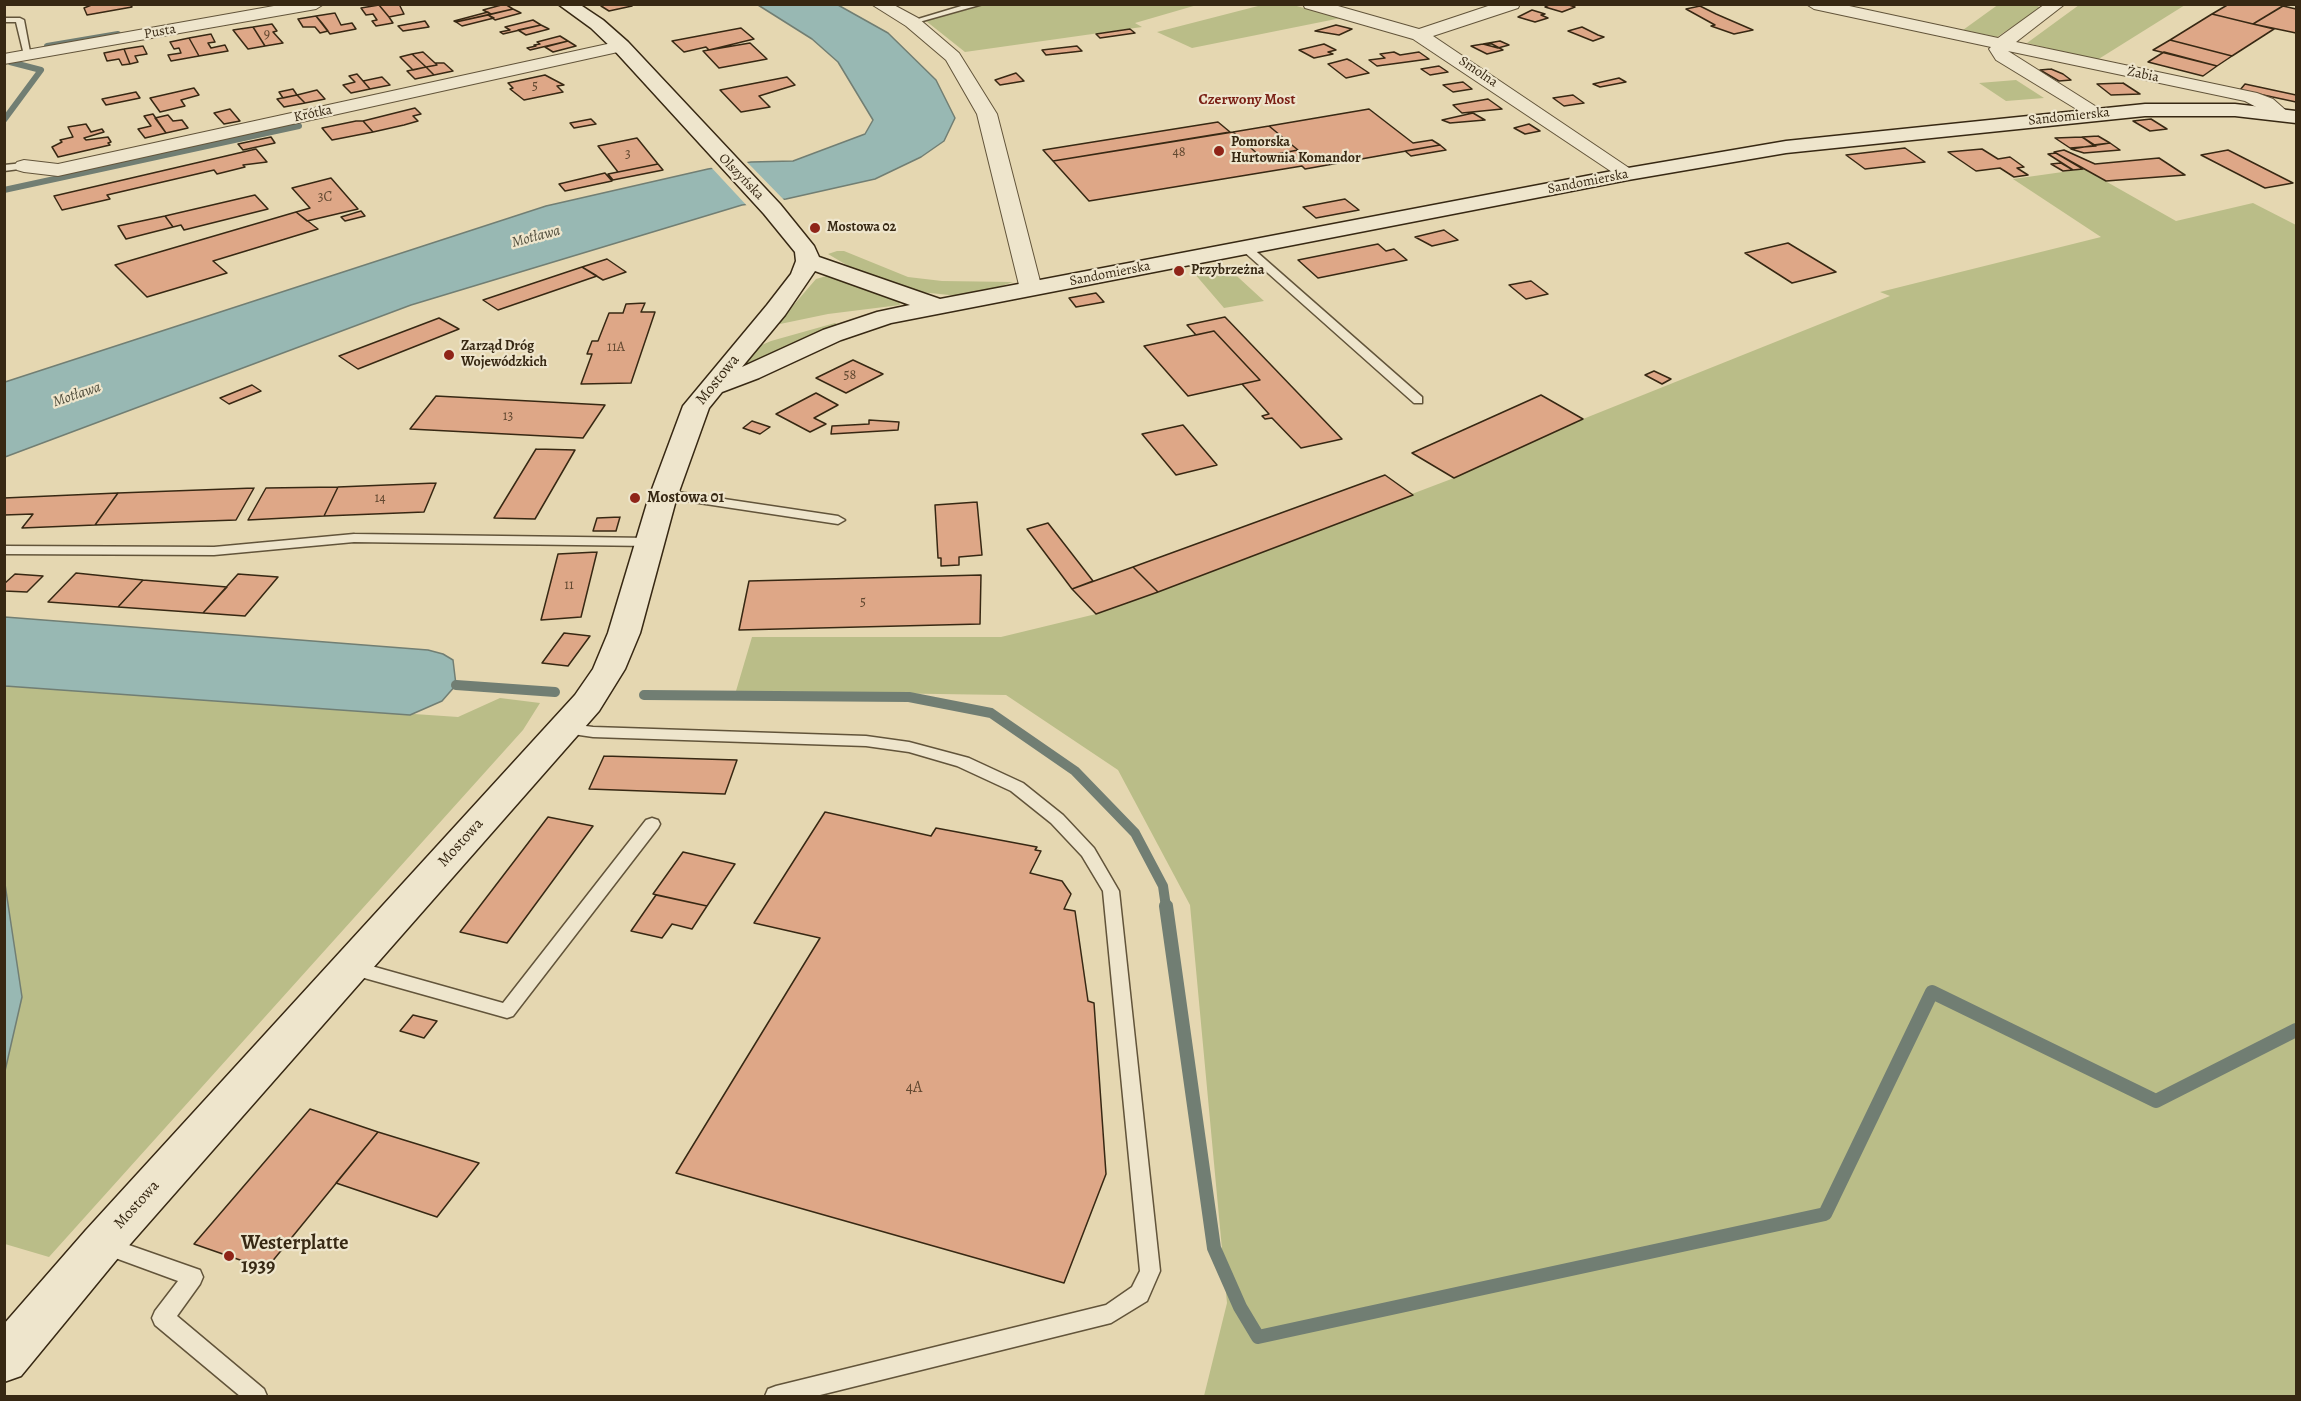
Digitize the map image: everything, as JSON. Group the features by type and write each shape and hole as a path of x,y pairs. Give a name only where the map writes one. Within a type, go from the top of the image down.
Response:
{"street":[{"name":"Pusta","path":"4,59 316,4"},
{"name":"Olszyńska","path":"566,4 597,24 621,46 772,209 806,251 808,261"},
{"path":"879,4 912,22 953,57 987,114 1031,289"},
{"name":"Smolna","path":"1311,4 1419,35 1628,174"},
{"path":"1419,35 1512,4"},
{"name":"Żabia","path":"1814,4 2250,97 2288,116"},
{"path":"2054,5 2000,45 1998,49 2002,56 2096,115"},
{"name":"Krótka","path":"24,166 58,170 621,46"},
{"name":"Sandomierska","path":"710,387 750,374 832,335 886,317 1628,174 1786,147 2096,115 2189,108 2288,116"},
{"path":"808,261 938,307"},
{"name":"Mostowa","path":"4,1360 102,1245 587,703 609,669 624,633 664,494 696,406 753,339 802,275 808,261"},
{"name":"Sandomierska","path":"753,339 825,320 886,317"}],"lane":[{"path":"912,22 979,4"},
{"path":"4,20 20,20 28,55"},
{"name":"Krótka","path":"4,168 24,166"},
{"path":"1246,248 1418,400"},
{"path":"664,494 838,520"},
{"path":"4,550 214,551 354,538 650,542"},
{"path":"564,728 593,732 866,741 909,747 963,762 1017,787 1057,819 1088,852 1111,891 1150,1271 1140,1294 1111,1313 776,1396"},
{"path":"351,967 507,1011 652,824"},
{"path":"102,1245 193,1277 163,1318 256,1396"}],"green space":[{"path":"987,4 1197,5 1135,23 1142,27 965,52 926,21"},
{"path":"1999,4 2037,5 2040,8 1997,37 1963,30"},
{"path":"1262,5 1293,5 1341,18 1192,48 1157,32"},
{"path":"2079,5 2185,5 2097,60 2027,43"},
{"path":"2016,80 2044,98 2006,101 1979,83"},
{"path":"2084,169 2176,221 2253,203 2296,225 2296,1396 1204,1396 1227,1303 1190,905 1118,770 1006,695 736,691 752,637 1001,637 1096,614 1454,478 1583,419 1890,296 1880,292 2101,237 2013,179"},
{"path":"844,251 908,277 942,281 1013,282 984,292 959,296 920,292 850,267 828,254"},
{"path":"1227,267 1264,301 1224,308 1194,273"},
{"path":"830,275 899,301 900,305 828,314 780,324 779,322 816,279"},
{"path":"835,323 839,325 750,365 743,363 757,347"},
{"path":"5,686 458,717 500,698 540,703 523,730 49,1257 5,1244 5,1071 22,997 5,884"}],"water":[{"name":"Motława","path":"758,5 838,5 888,33 936,80 955,118 944,141 921,157 875,179 786,199 742,205 411,305 5,457 5,382 546,206 708,169 751,162 793,161 865,134 873,120 838,62 812,39"},
{"path":"5,617 428,650 443,654 453,660 456,685 442,701 410,715 5,686"},
{"path":"5,884 22,997 5,1071"}],"pier":[{"path":"745,160 786,202 749,208 710,166"}],"building":[{"path":"94,4 130,4 132,7 87,15 84,8"},
{"path":"399,4 404,14 389,17 379,5"},
{"path":"505,4 513,9 491,14 483,10"},
{"path":"609,4 632,6 609,11 601,6"},
{"path":"1551,4 1566,4 1575,7 1562,12 1545,7"},
{"path":"2229,4 2286,4 2253,24 2212,14"},
{"path":"379,5 393,23 376,26 372,21 377,20 373,14 366,15 361,8"},
{"path":"1700,6 1753,30 1734,34 1711,26 1715,25 1686,9"},
{"path":"2283,6 2296,9 2296,33 2253,24"},
{"path":"513,9 521,13 495,20 488,15"},
{"path":"1532,10 1545,14 1541,15 1548,18 1535,22 1518,17"},
{"path":"488,12 491,14 454,21"},
{"path":"335,13 341,25 352,23 356,29 330,34 316,16"},
{"path":"2212,14 2274,29 2232,56 2170,40"},
{"path":"488,15 494,18 462,26 456,22"},
{"path":"316,16 328,31 320,33 315,27 303,27 298,19"},
{"path":"533,20 541,25 503,34 500,32 510,30 505,27"},
{"path":"425,21 429,27 403,31 398,26"},
{"path":"272,24 277,31 273,32 283,43 265,46 253,27"},
{"path":"541,25 549,29 526,35 518,30"},
{"path":"1336,25 1352,29 1339,35 1315,31"},
{"path":"253,27 265,46 248,49 233,30"},
{"path":"1582,27 1604,37 1593,41 1568,31"},
{"path":"741,28 754,39 709,50 706,47 684,52 672,41"},
{"path":"1130,29 1135,33 1100,38 1096,34"},
{"path":"211,34 215,42 208,43 211,48 225,45 228,51 199,56 189,38"},
{"path":"560,36 568,41 530,50 527,48 540,44 537,42"},
{"path":"189,38 199,56 171,61 168,55 181,53 179,48 174,49 170,42"},
{"path":"2170,40 2232,56 2217,66 2153,50"},
{"path":"568,41 576,46 553,52 545,47"},
{"path":"1500,41 1509,45 1498,48 1483,44"},
{"path":"750,43 767,59 719,68 703,51"},
{"path":"1324,44 1336,50 1328,52 1333,54 1314,58 1299,50"},
{"path":"1492,44 1503,50 1487,54 1471,46"},
{"path":"143,46 147,54 135,56 138,62 130,64 124,49"},
{"path":"1077,46 1082,51 1046,55 1042,50"},
{"path":"124,49 130,64 122,65 119,59 107,61 104,53"},
{"path":"423,52 437,65 426,67 412,54"},
{"path":"1394,52 1400,55 1419,52 1429,59 1377,66 1369,60 1385,58 1380,54"},
{"path":"2164,52 2217,66 2203,76 2148,62"},
{"path":"412,54 426,67 413,70 400,57"},
{"path":"1347,59 1369,73 1346,78 1328,64"},
{"path":"435,63 444,63 453,71 434,75 426,67 437,65"},
{"path":"1439,66 1448,72 1430,75 1421,69"},
{"path":"426,67 434,75 415,79 407,71"},
{"path":"2051,69 2071,80 2059,81 2040,70"},
{"path":"1016,73 1024,81 1000,85 995,80"},
{"path":"357,74 370,89 351,93 343,85 355,82 349,76"},
{"path":"545,75 564,85 557,86 563,92 524,100 510,89 513,88 508,83"},
{"path":"382,77 390,85 370,89 363,81"},
{"path":"787,77 795,85 759,96 770,107 741,112 720,90"},
{"path":"1619,78 1626,82 1600,87 1593,84"},
{"path":"1463,82 1472,89 1453,92 1443,85"},
{"path":"2123,83 2140,94 2111,95 2097,84"},
{"path":"2245,84 2296,95 2296,102 2240,90"},
{"path":"194,88 199,95 181,100 185,106 160,112 150,98"},
{"path":"293,89 297,95 283,98 279,92"},
{"path":"317,90 325,99 305,103 297,95"},
{"path":"136,92 140,98 106,105 102,99"},
{"path":"297,95 305,103 284,107 277,99"},
{"path":"1573,95 1584,103 1564,106 1553,98"},
{"path":"1488,99 1502,109 1462,113 1453,105"},
{"path":"415,108 421,114 413,116 418,121 404,125 373,132 363,121"},
{"path":"230,109 240,121 224,124 214,113"},
{"path":"1369,109 1413,143 1432,140 1440,145 1305,169 1302,166 1089,201 1053,161 1233,132 1261,157 1298,150 1269,126"},
{"path":"1473,113 1485,120 1450,123 1442,120"},
{"path":"153,114 166,133 145,138 138,129 151,126 144,116"},
{"path":"168,115 173,121 182,120 188,128 166,133 155,118"},
{"path":"591,119 596,124 574,128 570,123"},
{"path":"2151,119 2167,129 2150,131 2133,121"},
{"path":"363,121 373,132 332,140 322,128"},
{"path":"1218,122 1230,132 1053,161 1043,150"},
{"path":"86,124 91,132 102,129 104,132 84,138 86,140 108,137 110,145 58,157 52,147 62,142 60,140 73,137 68,127"},
{"path":"1529,124 1540,131 1525,134 1514,128"},
{"path":"1269,126 1298,150 1261,157 1233,132"},
{"path":"2098,136 2110,143 2093,145 2082,137"},
{"path":"271,137 275,143 243,150 238,144"},
{"path":"2082,137 2096,146 2070,148 2055,138"},
{"path":"637,138 658,164 618,172 598,146"},
{"path":"2110,143 2120,150 2084,153 2071,149"},
{"path":"1440,145 1446,150 1411,156 1405,151"},
{"path":"1905,148 1925,162 1865,169 1846,155"},
{"path":"256,149 267,162 243,165 245,167 217,174 214,170 107,195 110,199 62,210 54,196"},
{"path":"1982,149 1998,159 2010,157 2024,167 2017,168 2028,175 2014,177 2000,168 1976,171 1948,152"},
{"path":"2064,150 2095,164 2159,158 2185,175 2106,181 2054,152"},
{"path":"2228,150 2293,183 2265,188 2201,155"},
{"path":"2056,153 2083,169 2073,170 2048,154"},
{"path":"2061,163 2073,170 2063,171 2051,164"},
{"path":"658,164 663,170 613,180 608,174"},
{"path":"605,173 612,181 565,191 559,184"},
{"path":"331,178 358,209 307,221 296,212 310,208 292,188"},
{"path":"255,195 268,209 184,230 181,225 173,227 165,216"},
{"path":"1345,199 1359,210 1316,218 1303,207"},
{"path":"361,211 365,216 345,221 341,217"},
{"path":"296,212 318,229 213,261 227,273 147,297 115,265"},
{"path":"165,216 173,227 126,239 118,226"},
{"path":"1444,230 1458,240 1432,246 1415,237"},
{"path":"1788,243 1836,272 1792,283 1745,253"},
{"path":"1378,244 1386,251 1394,249 1407,260 1318,278 1298,260"},
{"path":"607,259 626,272 603,280 582,267"},
{"path":"582,267 597,276 498,310 483,300"},
{"path":"1531,281 1548,294 1526,299 1509,285"},
{"path":"1096,293 1104,302 1076,307 1069,298"},
{"path":"645,303 641,312 655,312 631,383 581,384 592,354 587,354 592,341 598,341 609,313 623,313 626,304"},
{"path":"1225,317 1342,439 1301,448 1272,418 1265,419 1262,416 1269,414 1242,384 1260,380 1214,331 1196,335 1187,325"},
{"path":"439,318 459,329 358,369 339,356"},
{"path":"1214,331 1260,380 1188,396 1144,346"},
{"path":"853,360 883,374 846,393 816,378"},
{"path":"1654,371 1671,379 1662,384 1645,375"},
{"path":"252,385 261,391 229,404 220,398"},
{"path":"816,393 838,405 814,418 826,424 810,432 776,414"},
{"path":"1541,395 1583,419 1454,478 1412,453"},
{"path":"436,396 605,405 583,438 410,429"},
{"path":"869,420 899,422 898,430 831,434 832,426 869,424"},
{"path":"752,421 770,427 760,434 743,428"},
{"path":"1183,425 1217,465 1176,475 1142,434"},
{"path":"536,449 575,450 535,519 494,518"},
{"path":"1385,475 1413,495 1158,592 1133,567"},
{"path":"436,483 424,512 324,516 338,487"},
{"path":"338,487 324,516 248,520 266,488"},
{"path":"254,488 236,520 95,525 118,493"},
{"path":"118,493 95,525 22,528 33,514 4,515 4,498"},
{"path":"977,502 982,555 959,557 959,565 941,566 941,558 938,558 935,505"},
{"path":"620,517 616,531 593,531 597,518"},
{"path":"1048,523 1093,581 1072,589 1027,529"},
{"path":"597,552 581,617 541,620 558,554"},
{"path":"1133,567 1158,592 1096,614 1072,589"},
{"path":"76,573 143,580 118,607 48,602"},
{"path":"15,574 43,576 27,592 4,591 4,584"},
{"path":"238,574 278,577 245,616 203,613"},
{"path":"981,575 980,624 739,630 749,581"},
{"path":"143,580 227,587 203,613 118,607"},
{"path":"564,633 590,636 568,666 542,663"},
{"path":"604,756 737,760 725,794 589,789"},
{"path":"825,812 931,836 936,828 1037,847 1035,850 1041,851 1030,873 1062,881 1071,894 1064,909 1075,911 1088,1001 1094,1003 1106,1174 1064,1283 676,1173 820,938 754,923"},
{"path":"548,817 593,826 507,943 460,932"},
{"path":"683,852 735,864 707,906 653,894"},
{"path":"656,895 707,906 692,929 672,924 662,938 631,931"},
{"path":"413,1015 437,1021 424,1038 400,1031"},
{"path":"310,1109 378,1132 266,1269 194,1244"},
{"path":"378,1132 479,1163 437,1217 336,1183"}],"waterway":[{"path":"47,46 118,34"},
{"path":"4,120 41,70 10,62"},
{"path":"4,190 299,126"},
{"path":"456,685 555,692"},
{"path":"644,695 909,697 991,713 1075,771 1135,833 1163,886 1166,907"},
{"path":"1166,906 1214,1248 1240,1307 1258,1337 1825,1214 1932,992 2156,1101 2296,1030"}],"place":[{"name":"Pomorska Hurtownia Komandor","path":"1219,151"},
{"name":"Mostowa 02","path":"815,228"},
{"name":"Przybrzeżna","path":"1179,271"},
{"name":"Zarząd Dróg Wojewódzkich","path":"449,355"},
{"name":"Mostowa 01","path":"635,498"},
{"name":"Westerplatte 1939","path":"229,1256"}],"district":[{"name":"Czerwony Most","path":"1247,100"}]}
